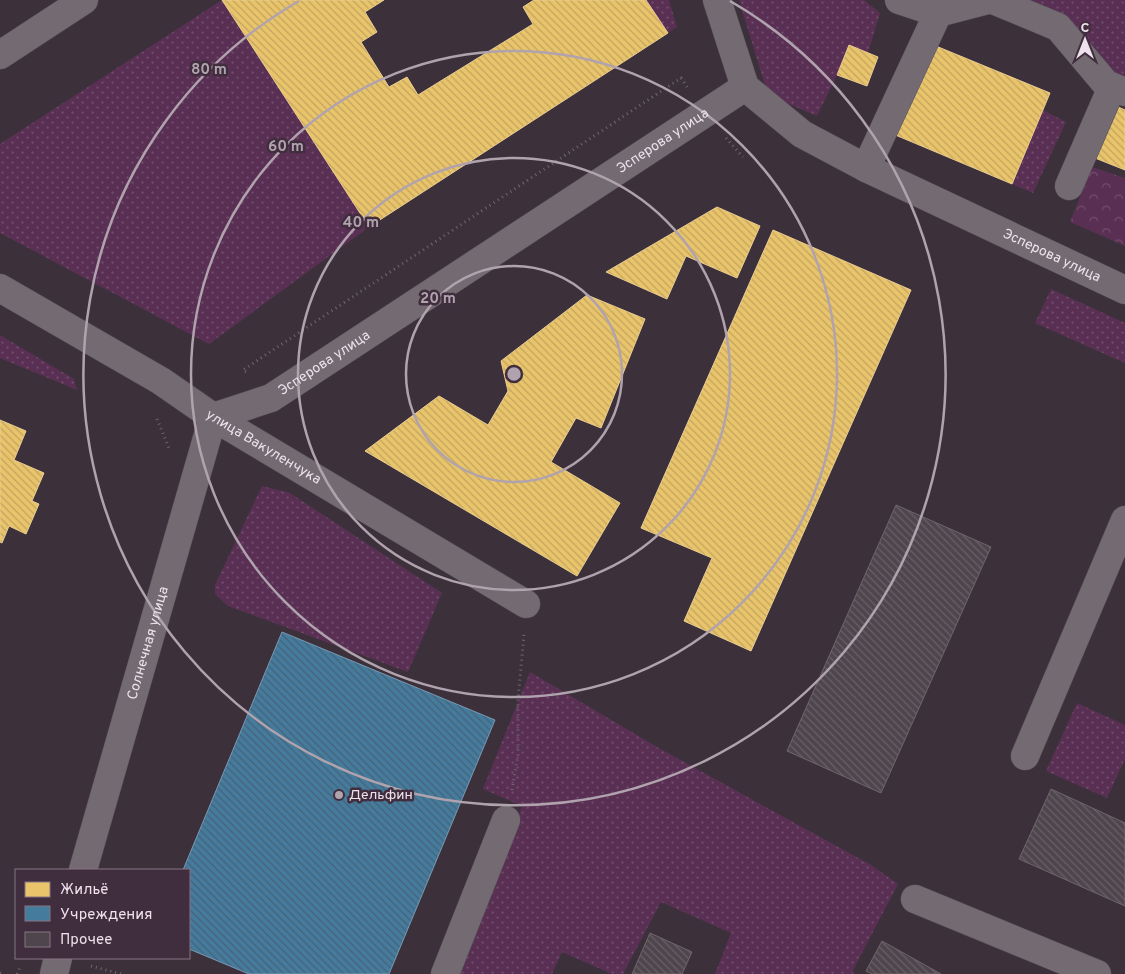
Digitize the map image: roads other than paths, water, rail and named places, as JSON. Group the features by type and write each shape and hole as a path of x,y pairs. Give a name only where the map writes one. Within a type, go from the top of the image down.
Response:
{"street":[{"path":"0,55 84,0"},
{"path":"717,0 745,88"},
{"path":"899,0 938,13 988,0"},
{"path":"993,0 1058,27 1106,84 1118,89 1069,186"},
{"path":"866,168 938,13"},
{"name":"Эсперова улица","path":"213,416 271,398 745,88 802,134 866,168 1125,290"},
{"name":"улица Вакуленчука","path":"0,288 161,380 213,416 526,604"},
{"name":"Солнечная улица","path":"83,869 213,416"},
{"path":"1025,756 1125,520"},
{"path":"445,974 506,820"},
{"path":"915,899 1096,974"},
{"path":"54,974 58,959"}],"place":[{"name":"Дельфин","path":"339,795"}]}
